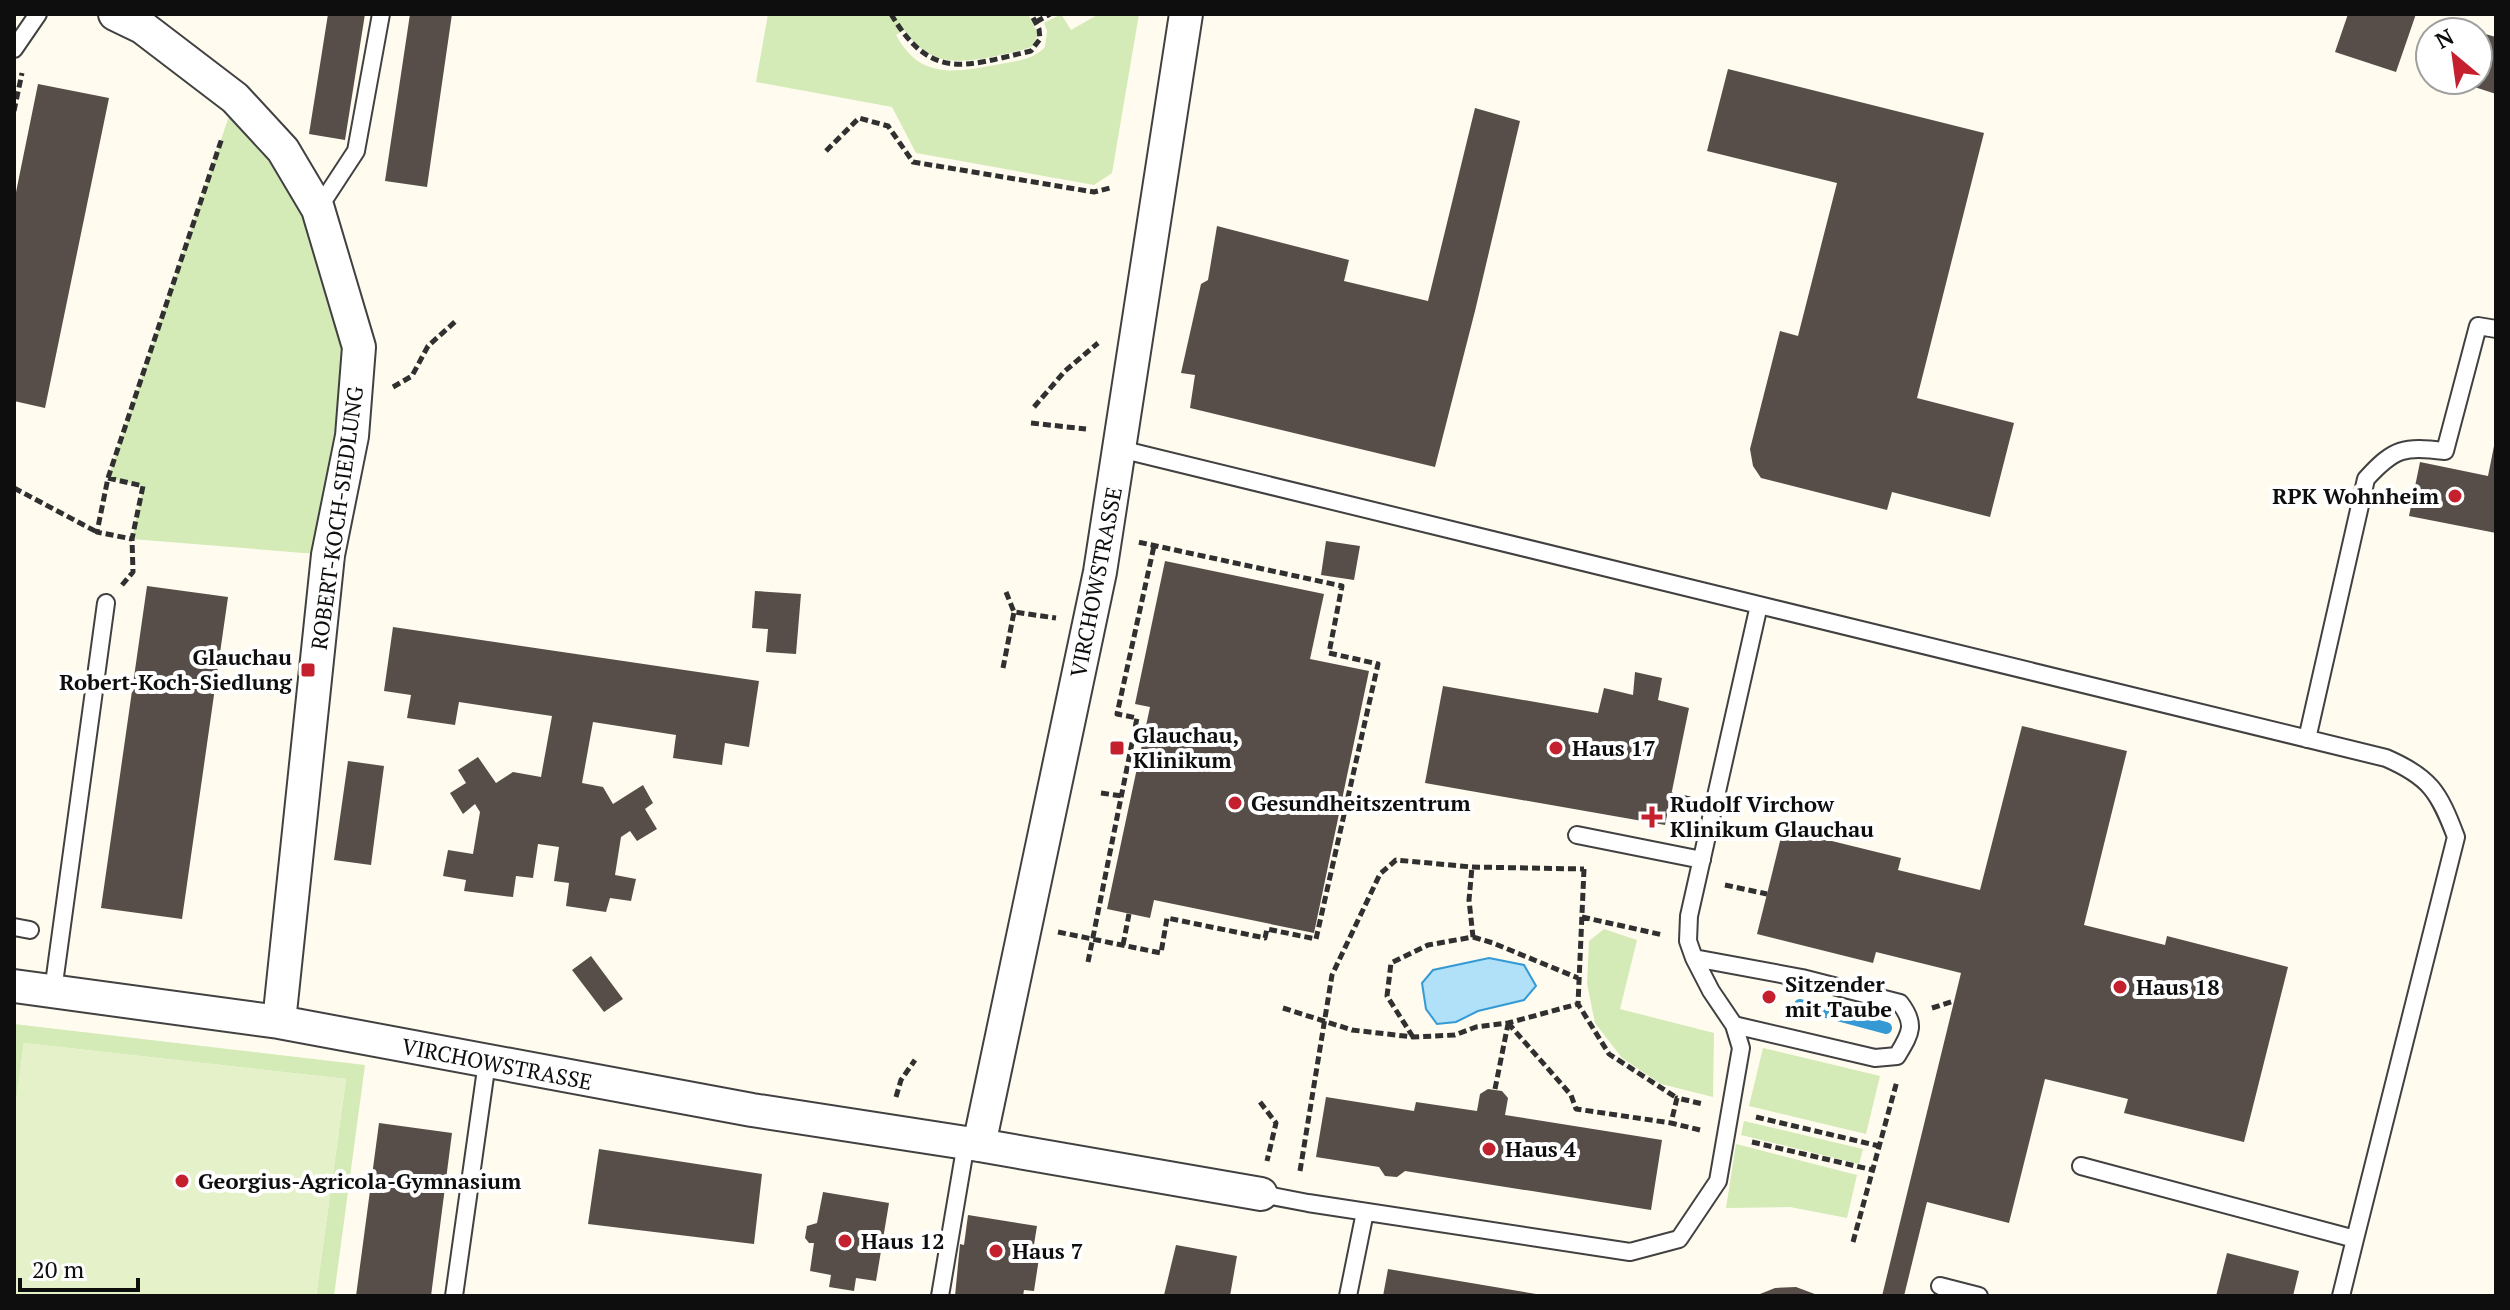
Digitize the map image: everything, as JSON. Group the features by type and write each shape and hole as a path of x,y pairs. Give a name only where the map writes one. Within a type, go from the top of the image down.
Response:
{"street":[{"name":"ROBERT-KOCH-SIEDLUNG","path":"115,14 142,27 235,98 283,150 318,209 359,347 352,436 328,555 279,1022"},
{"name":"VIRCHOWSTRASSE","path":"972,1144 1026,925 1106,535 1186,14"},
{"name":"VIRCHOWSTRASSE","path":"14,986 279,1022 792,1117 972,1144 1261,1194"}],"lane":[{"path":"14,49 38,14"},
{"path":"318,209 356,151 381,14"},
{"path":"2307,739 2366,479 2385,457 2414,447 2445,451 2478,326 2496,329"},
{"path":"1121,440 1759,605 2386,758 2413,770 2433,788 2456,837 2341,1296"},
{"path":"53,991 106,603"},
{"path":"1261,1194 1630,1252 1679,1239 1718,1181 1741,1048 1734,1025 1711,991 1691,950 1689,916 1759,605"},
{"path":"1584,837 1702,860"},
{"path":"1691,950 1900,1003 1910,1016 1910,1033 1897,1056 1875,1058 1734,1025"},
{"path":"454,1296 487,1062"},
{"path":"940,1296 972,1144"},
{"path":"2081,1166 2355,1239"},
{"path":"1348,1296 1365,1212"},
{"path":"1940,1286 1979,1296"}],"path":[{"path":"891,14 904,36 917,49 934,60 952,64 971,64 1031,51 1040,39 1039,29 1031,14"},
{"path":"1036,22 1050,14"},
{"path":"97,532 108,478 235,98"},
{"path":"826,151 859,118 888,126 913,162 1094,192 1110,188"},
{"path":"355,389 390,389 412,376 428,346 457,320"},
{"path":"1034,407 1065,371 1098,343"},
{"path":"1031,423 1121,440"},
{"path":"106,603 133,572 132,539 143,486 108,478"},
{"path":"14,488 97,532 132,539"},
{"path":"1026,925 1161,953 1167,918 1265,938 1267,929 1316,939 1378,664 1329,653 1342,586 1106,535"},
{"path":"1088,962 1137,718 1117,714 1154,546"},
{"path":"1003,668 1014,612 1006,592"},
{"path":"1014,612 1089,624"},
{"path":"1101,793 1122,796"},
{"path":"1584,837 1578,1004 1609,1054 1677,1098 1879,1146"},
{"path":"1300,1171 1332,975 1380,874 1396,860 1472,867 1584,869"},
{"path":"1472,867 1469,900 1473,937"},
{"path":"1698,879 1767,894"},
{"path":"1123,945 1129,914"},
{"path":"1582,917 1691,950"},
{"path":"1413,1037 1387,996 1391,963 1428,945 1473,937 1578,978"},
{"path":"1283,1008 1352,1030 1413,1037 1455,1035 1476,1027 1508,1023 1578,1004"},
{"path":"1495,1089 1508,1023"},
{"path":"1508,1023 1571,1095 1576,1109 1671,1123 1873,1170"},
{"path":"1853,1242 1898,1077"},
{"path":"1671,1123 1677,1098"},
{"path":"1260,1102 1276,1123 1261,1194"}],"green space":[{"path":"768,14 1028,14 1038,34 1033,46 982,59 945,60 923,50 904,30 896,35 917,60 941,70 954,70 1012,62 1035,55 1045,47 1047,31 1044,23 1061,14 1071,30 1099,14 1139,14 1112,173 1094,185 916,153 892,107 756,82"},
{"path":"235,98 283,150 359,347 328,555 132,539 143,486 108,478"},
{"path":"1604,929 1637,940 1620,1009 1714,1033 1713,1097 1661,1084 1622,1058 1595,1023 1587,984 1589,941"},
{"path":"14,1024 365,1065 334,1296 316,1296 346,1079 24,1043 14,1118"},
{"name":"Georgius-Agricola-Gymnasium","path":"24,1043 346,1079 316,1296 14,1296 14,1118"},
{"path":"1763,1048 1880,1076 1866,1134 1749,1106"},
{"path":"1744,1121 1863,1149 1859,1164 1741,1135"},
{"path":"1736,1144 1857,1175 1847,1218 1790,1207 1726,1208"}],"water":[{"path":"1489,958 1524,965 1536,986 1524,1000 1478,1011 1456,1022 1437,1024 1426,1009 1422,983 1433,970"}],"building":[{"path":"328,14 365,14 345,140 309,134"},
{"path":"410,14 452,14 427,187 385,181"},
{"path":"2348,14 2416,14 2396,72 2335,52"},
{"path":"2494,36 2496,37 2494,93"},
{"path":"1728,69 1984,133 1917,398 2014,423 1990,517 1892,492 1887,510 1761,478 1753,466 1750,449 1780,331 1798,336 1837,183 1707,151"},
{"path":"38,84 109,98 45,408 14,401 14,202"},
{"path":"1475,108 1520,121 1435,467 1190,408 1195,375 1181,373 1201,284 1208,280 1217,226 1349,260 1344,281 1428,301"},
{"name":"RPK Wohnheim","path":"2495,441 2496,533 2409,516 2420,462 2488,476"},
{"path":"1326,541 1360,546 1354,580 1321,575"},
{"name":"Gesundheitszentrum","path":"1165,561 1324,594 1310,659 1369,671 1314,933 1154,900 1150,918 1107,909 1150,707 1135,704"},
{"path":"147,586 228,597 182,919 101,908"},
{"path":"755,591 801,594 796,654 766,652 768,629 752,628"},
{"path":"393,627 759,681 749,747 725,743 722,765 673,758 676,735 593,722 582,783 603,787 613,804 643,785 653,803 645,809 657,829 637,841 630,831 621,837 615,875 636,879 631,901 610,898 606,912 566,906 569,883 554,881 559,847 538,844 533,878 516,876 513,897 464,891 466,880 443,876 448,850 473,854 480,812 475,804 463,814 450,793 466,783 458,770 478,757 496,783 513,772 541,777 552,716 459,702 455,725 407,718 411,695 384,691"},
{"name":"Haus 17","path":"1635,672 1662,678 1658,700 1689,708 1665,825 1425,783 1443,686 1598,713 1604,688 1633,695"},
{"name":"Haus 18","path":"2022,726 2127,751 2084,925 2165,945 2167,936 2288,967 2244,1142 2124,1113 2128,1099 2045,1079 2009,1223 1927,1202 1904,1296 1882,1296 1961,973 1876,952 1873,963 1757,934 1783,829 1901,858 1898,870 1980,890"},
{"path":"348,761 384,766 371,865 334,860"},
{"path":"591,956 623,999 604,1012 572,970"},
{"name":"Haus 4","path":"1488,1089 1502,1091 1508,1098 1505,1115 1662,1140 1651,1210 1405,1171 1397,1177 1385,1176 1379,1167 1316,1157 1326,1097 1414,1111 1416,1102 1477,1111 1480,1094"},
{"path":"379,1123 452,1133 431,1296 356,1296"},
{"path":"599,1149 762,1174 754,1244 588,1224"},
{"name":"Haus 12","path":"823,1192 889,1203 876,1281 856,1278 854,1291 829,1287 831,1275 810,1271 814,1243 809,1243 805,1238 807,1226 817,1223"},
{"name":"Haus 7","path":"968,1215 1037,1226 1032,1257 1039,1258 1034,1291 1024,1290 1023,1296 955,1296 960,1244 964,1245"},
{"path":"1176,1245 1237,1256 1230,1296 1164,1295"},
{"path":"2227,1253 2299,1271 2293,1296 2216,1296"},
{"path":"1388,1269 1536,1294 1536,1296 1383,1296"},
{"path":"1796,1287 1820,1296 1755,1296 1775,1288"}],"waterway":[{"path":"1800,1005 1886,1028"}],"place":[{"name":"RPK Wohnheim","path":"2455,496"},
{"name":"Glauchau Robert-Koch-Siedlung","path":"308,670"},
{"name":"Glauchau, Klinikum","path":"1117,748"},
{"name":"Haus 17","path":"1556,748"},
{"name":"Gesundheitszentrum","path":"1235,803"},
{"name":"Rudolf Virchow Klinikum Glauchau","path":"1652,817"},
{"name":"Haus 18","path":"2120,987"},
{"name":"Sitzender mit Taube","path":"1769,997"},
{"name":"Haus 4","path":"1489,1149"},
{"name":"Georgius-Agricola-Gymnasium","path":"182,1181"},
{"name":"Haus 12","path":"845,1241"},
{"name":"Haus 7","path":"996,1251"}]}
